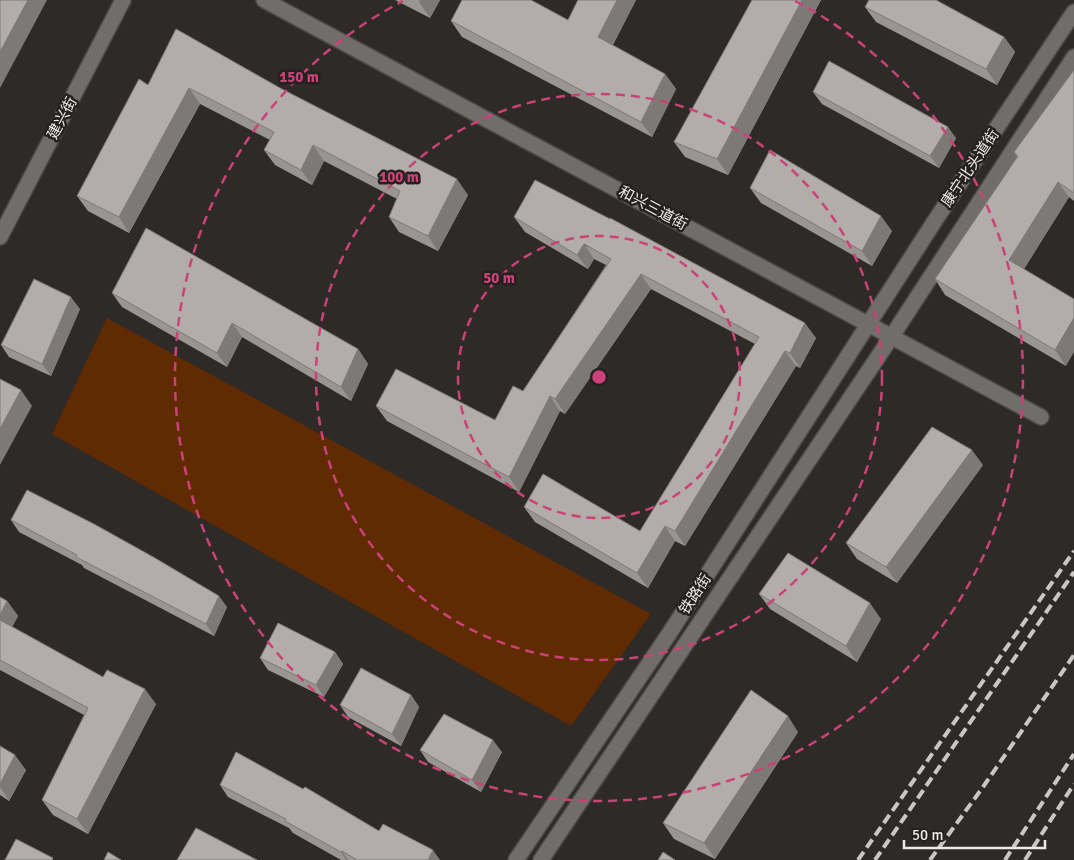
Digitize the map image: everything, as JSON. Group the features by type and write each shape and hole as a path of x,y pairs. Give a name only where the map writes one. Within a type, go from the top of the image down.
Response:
{"main road":[{"name":"建兴街","path":"0,237 123,0"},
{"name":"和兴三道街","path":"264,0 1042,417"},
{"name":"康宁北头道街","path":"869,324 936,219 1074,12"},
{"name":"康宁北头道街","path":"892,336 1074,57"},
{"name":"铁路街","path":"516,860 669,634 869,324"},
{"name":"铁路街","path":"541,860 892,336"}],"shaded area":[{"path":"107,318 651,614 571,726 52,434"}],"building":[{"path":"0,0 28,0 0,52"},
{"path":"462,0 531,0 568,20 578,0 617,0 598,37 665,74 641,122 451,21"},
{"path":"752,0 802,0 717,159 674,142"},
{"path":"869,0 936,0 1004,37 986,69 865,7"},
{"path":"176,29 280,88 457,179 428,236 389,217 400,191 313,145 301,170 264,150 274,132 189,88 119,217 77,196 139,79 148,85"},
{"path":"829,61 948,127 930,156 813,92"},
{"path":"1074,70 1074,193 1058,182 1009,260 1074,299 1074,318 1055,350 935,279 1018,156 1014,152"},
{"path":"770,150 881,216 862,251 750,188"},
{"path":"535,180 610,218 805,323 790,353 785,351 675,531 665,526 637,573 524,507 543,474 640,531 759,337 641,274 555,399 550,396 509,477 376,406 396,369 495,420 513,386 523,391 611,259 584,244 577,255 514,217"},
{"path":"146,228 358,349 341,387 232,323 217,353 112,293"},
{"path":"34,279 71,297 42,364 1,345"},
{"path":"0,379 21,390 0,429"},
{"path":"932,427 972,450 886,567 846,543"},
{"path":"27,490 94,524 219,596 206,624 76,557 77,555 11,520"},
{"path":"788,553 870,603 846,646 759,594"},
{"path":"0,597 7,601 0,615"},
{"path":"0,620 103,677 107,670 145,689 77,819 42,800 88,708 0,660"},
{"path":"278,623 335,652 316,685 260,658"},
{"path":"361,668 411,695 392,734 340,705"},
{"path":"751,690 788,716 704,843 663,823"},
{"path":"444,714 493,740 472,780 420,750"},
{"path":"0,746 15,755 0,784"},
{"path":"236,752 303,789 305,787 379,831 383,824 433,850 428,860 357,860 285,821 286,819 220,785"},
{"path":"196,828 257,860 177,860"},
{"path":"16,839 53,858 52,860 5,860"},
{"path":"108,852 121,860 104,860"},
{"path":"663,852 675,860 658,860"}],"railway":[{"path":"858,860 1074,551"},
{"path":"875,860 1074,572"},
{"path":"930,860 1074,655"},
{"path":"1005,860 1074,754"},
{"path":"1025,860 1074,784"}]}
